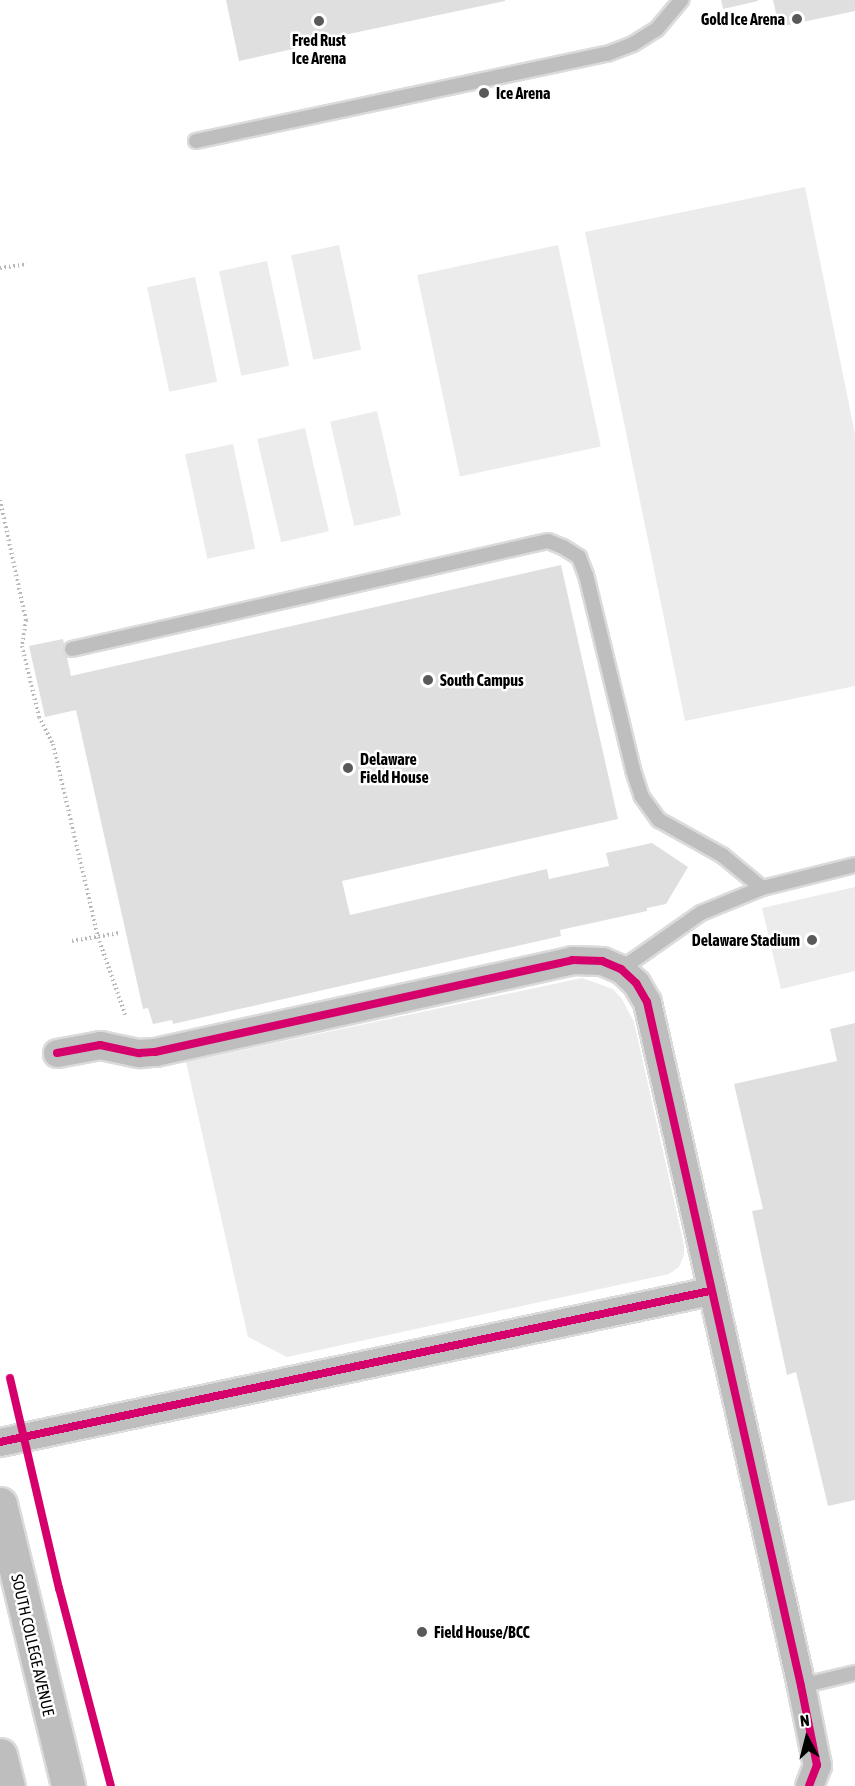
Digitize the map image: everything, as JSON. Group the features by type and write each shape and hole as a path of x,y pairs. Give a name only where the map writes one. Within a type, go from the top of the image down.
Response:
{"main road":[{"name":"SOUTH COLLEGE AVENUE","path":"0,1504 68,1786"},
{"path":"0,1755 8,1786"}],"street":[{"path":"57,1053 100,1045 139,1053 163,1050 572,960 603,962 621,969 636,983 646,1002 801,1686 817,1765 809,1786"},
{"path":"0,1442 710,1291"}],"lane":[{"path":"196,141 607,54 633,44 657,29 681,0"},
{"path":"72,649 548,541 579,557 586,576 633,770 642,797 659,820 722,855 762,888"},
{"path":"621,969 701,913 762,888 855,864"},
{"path":"801,1686 855,1673"}],"path":[{"path":"0,268 27,264"},
{"path":"0,500 26,620 22,646 39,717 53,744 98,937 126,1017"},
{"path":"72,941 119,933"}],"shaded area":[{"path":"805,187 855,434 855,686 685,721 585,232"},
{"path":"339,245 361,350 313,360 291,255"},
{"path":"558,245 601,446 460,476 417,275"},
{"path":"267,261 289,366 241,376 219,271"},
{"path":"195,277 217,382 169,392 147,287"},
{"path":"377,411 401,515 354,526 330,422"},
{"path":"305,428 329,531 281,542 257,439"},
{"path":"233,444 255,549 207,559 185,454"},
{"name":"Delaware Stadium","path":"855,887 855,971 781,989 762,908"},
{"path":"582,978 613,989 622,999 634,1022 684,1245 684,1255 679,1267 669,1274 287,1357 248,1337 186,1062"}],"building":[{"name":"Fred Rust Ice Arena","path":"226,0 505,1 306,43 306,46 239,61"},
{"name":"Gold Ice Arena","path":"721,0 758,0 758,1 723,9"},
{"name":"Gold Ice Arena","path":"773,0 855,0 855,11 779,27"},
{"name":"Delaware Field House","path":"561,565 618,819 342,881 350,915 547,869 549,879 609,866 606,853 652,843 688,867 666,904 647,908 647,911 560,930 561,936 173,1024 172,1020 153,1024 148,1008 143,1009 76,710 45,717 29,646 63,639 71,676"},
{"path":"855,1023 855,1500 828,1506 796,1372 787,1375 752,1211 763,1209 734,1084 837,1061 830,1029"}],"cycle path":[{"path":"57,1053 100,1045 139,1053 155,1052 572,960 602,961 621,969 636,983 647,1002 801,1686 817,1765 809,1786"},
{"path":"0,1442 710,1291"},
{"path":"10,1378 59,1588 111,1786"}],"place":[{"name":"Gold Ice Arena","path":"797,19"},
{"name":"Fred Rust Ice Arena","path":"319,21"},
{"name":"Ice Arena","path":"484,93"},
{"name":"South Campus","path":"428,680"},
{"name":"Delaware Field House","path":"348,768"},
{"name":"Delaware Stadium","path":"812,940"},
{"name":"Field House/BCC","path":"422,1632"}]}
